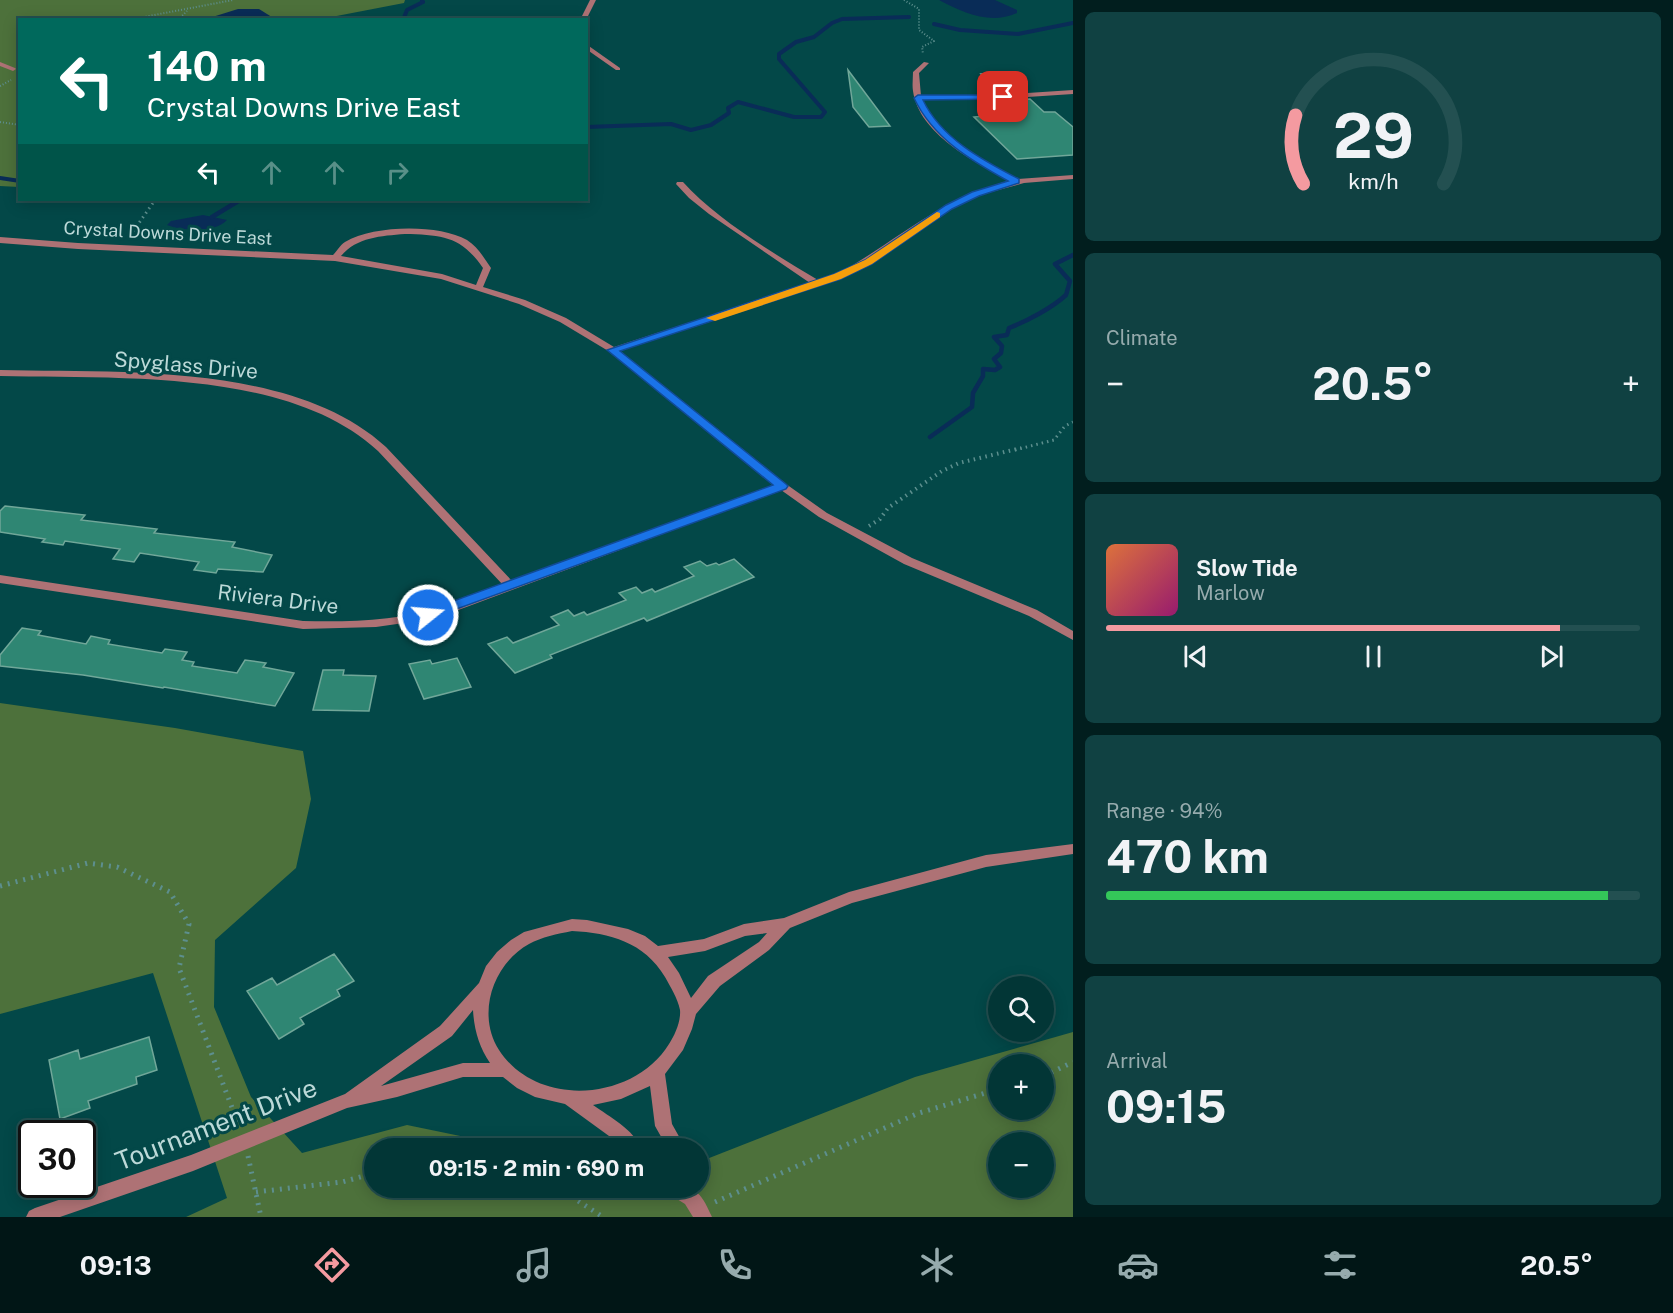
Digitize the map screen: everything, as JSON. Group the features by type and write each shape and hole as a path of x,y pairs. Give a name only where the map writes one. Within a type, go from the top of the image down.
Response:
{"street":[{"path":"584,18 593,0"},
{"path":"588,47 618,69"},
{"path":"926,63 916,72 914,84 927,116 942,133 982,163 1015,181"},
{"path":"918,98 981,98 1073,92"},
{"path":"613,350 818,284 868,262 975,194 1015,181 1073,177"},
{"path":"680,184 691,197 715,215 776,259 818,284"},
{"path":"335,258 348,244 380,234 412,231 438,234 462,241 477,252 487,268 480,287"},
{"path":"0,251 5,240"},
{"name":"Crystal Downs Drive East","path":"5,240 335,258 406,269 480,287 562,320 613,350 782,486 857,534 908,561 1033,613 1073,636"},
{"name":"Spyglass Drive","path":"0,373 213,383 292,399 331,414 365,435 393,461 510,586"},
{"name":"Riviera Drive","path":"0,579 303,625 353,626 406,621 449,609 782,486"},
{"path":"656,953 705,945 744,930 785,924 849,898 986,861 1073,849"},
{"path":"688,1011 674,976 656,953 632,936 603,927 572,925 542,931 516,944 495,964 482,988 479,1016 486,1043 506,1070 535,1089 571,1099 608,1097 642,1084 667,1062 682,1035 688,1011 714,981 764,946 785,924"},
{"name":"Tournament Drive","path":"346,1101 446,1031 482,988"},
{"name":"Tournament Drive","path":"35,1217 193,1163 346,1101 397,1090 463,1070 506,1070"},
{"path":"656,1072 663,1126 670,1138"},
{"path":"571,1099 615,1130 623,1138"}],"lane":[{"path":"0,64 14,69"}],"path":[{"path":"140,18 233,0"},
{"path":"904,0 919,9 919,30 934,41 922,47 926,63"},
{"path":"180,18 190,9"},
{"path":"169,13 177,18"},
{"path":"0,122 18,124"},
{"path":"122,247 154,201"},
{"path":"857,534 880,519 888,508 942,471 959,463 1054,440 1065,426 1073,422"},
{"path":"0,885 88,863 117,867 170,892 189,924 179,968 245,1142 261,1217"},
{"path":"1054,1071 1073,1062"},
{"path":"691,1200 919,1113 988,1092"},
{"path":"256,1192 342,1182 364,1176"},
{"path":"574,1198 603,1217"}],"green space":[{"path":"0,0 405,0 404,3 326,18 18,18 18,187 0,186"},
{"path":"0,703 175,728 303,751 311,799 296,868 215,940 214,1007 251,1097 302,1153 407,1125 470,1138 364,1138 364,1198 709,1198 709,1158 915,1077 988,1056 988,1120 1054,1120 1054,1054 996,1054 1038,1042 1054,1042 1054,1037 1073,1032 1073,1217 186,1217 227,1198 153,973 0,1014"}],"water":[{"path":"939,0 995,0 1017,10 1017,13 987,18 968,13"},
{"path":"238,9 259,9 273,18 209,18"},
{"path":"203,215 227,220 215,227 198,230 167,225 171,221"}],"building":[{"path":"848,70 890,126 869,127 853,107"},
{"path":"1002,73 1021,91 1000,93 981,74"},
{"path":"1030,99 1044,112 1055,112 1073,127 1073,155 1017,159 974,117 984,116 980,113 1019,111 1008,100"},
{"path":"5,506 85,515 81,520 157,529 154,533 235,542 232,547 272,555 263,572 218,569 216,573 194,570 199,562 140,553 134,562 113,559 120,549 65,541 63,545 42,542 45,539 0,532 0,511"},
{"path":"734,559 754,577 647,621 644,618 550,655 552,658 515,673 488,644 507,637 513,643 559,625 551,617 568,610 574,616 584,612 587,615 626,600 619,593 636,587 642,593 652,589 655,592 694,576 684,567 700,561 707,566 716,563 719,565"},
{"path":"22,628 41,631 38,635 86,644 91,636 110,640 108,644 162,653 165,649 187,652 182,660 194,662 192,666 237,673 245,660 266,663 263,667 294,673 275,706 83,675 0,666 0,655"},
{"path":"457,658 471,687 424,699 409,664 430,660 432,664"},
{"path":"323,670 344,670 343,675 376,676 369,711 313,710"},
{"path":"334,954 354,981 337,990 340,996 300,1018 304,1024 279,1039 247,991 272,978 277,985"},
{"path":"149,1037 157,1070 136,1077 137,1084 88,1101 90,1108 60,1119 49,1060 78,1050 80,1059"}],"waterway":[{"path":"404,18 407,10 423,2 422,0"},
{"path":"588,127 671,124 691,130 711,125 729,113 728,108 738,102 794,117 821,117 825,112 779,59 779,54 796,42 814,37 832,23 842,19 909,17"},
{"path":"934,24 960,30 1018,34 1073,23"},
{"path":"0,178 18,181"},
{"path":"212,217 238,201"},
{"path":"930,437 972,407 973,393 983,376 983,369 995,370 1000,367 994,359 1001,353 1002,346 994,337 1007,335 1009,328 1039,314 1066,295 1070,281 1055,264 1073,255"}],"slow traffic":[{"path":"711,318 838,277 868,262 937,215"}],"route":[{"path":"428,615 782,486 613,350 838,277 868,262 949,207 975,194 1015,181 982,163 942,133 927,116 918,98 1003,97"}]}
